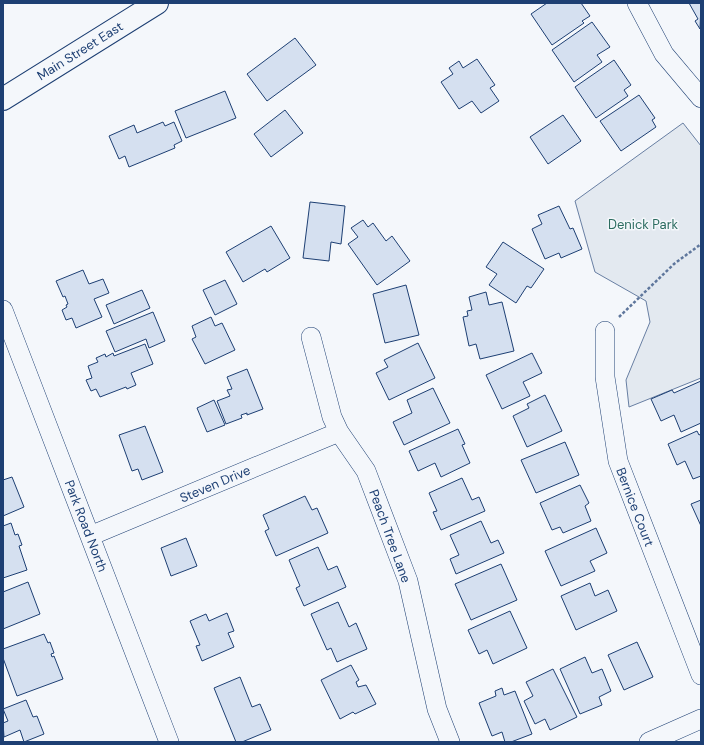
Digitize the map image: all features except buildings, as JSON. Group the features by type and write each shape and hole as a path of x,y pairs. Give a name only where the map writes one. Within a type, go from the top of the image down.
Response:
{"main road":[{"name":"Main Street East","path":"3,99 157,3"}],"street":[{"path":"637,3 664,54 701,98"},
{"name":"Park Road North","path":"3,310 169,742"},
{"name":"Bernice Court","path":"605,330 605,378 618,462 701,675"},
{"name":"Peach Tree Lane","path":"311,337 332,417 339,432 366,471 408,581 437,709 450,742"},
{"name":"Steven Drive","path":"90,536 339,432"},
{"path":"649,742 701,719"}],"path":[{"path":"605,330 674,264 701,244"}],"green space":[{"name":"Denick Park","path":"683,123 701,146 701,378 629,407 626,380 650,322 646,301 595,272 575,201"}]}
